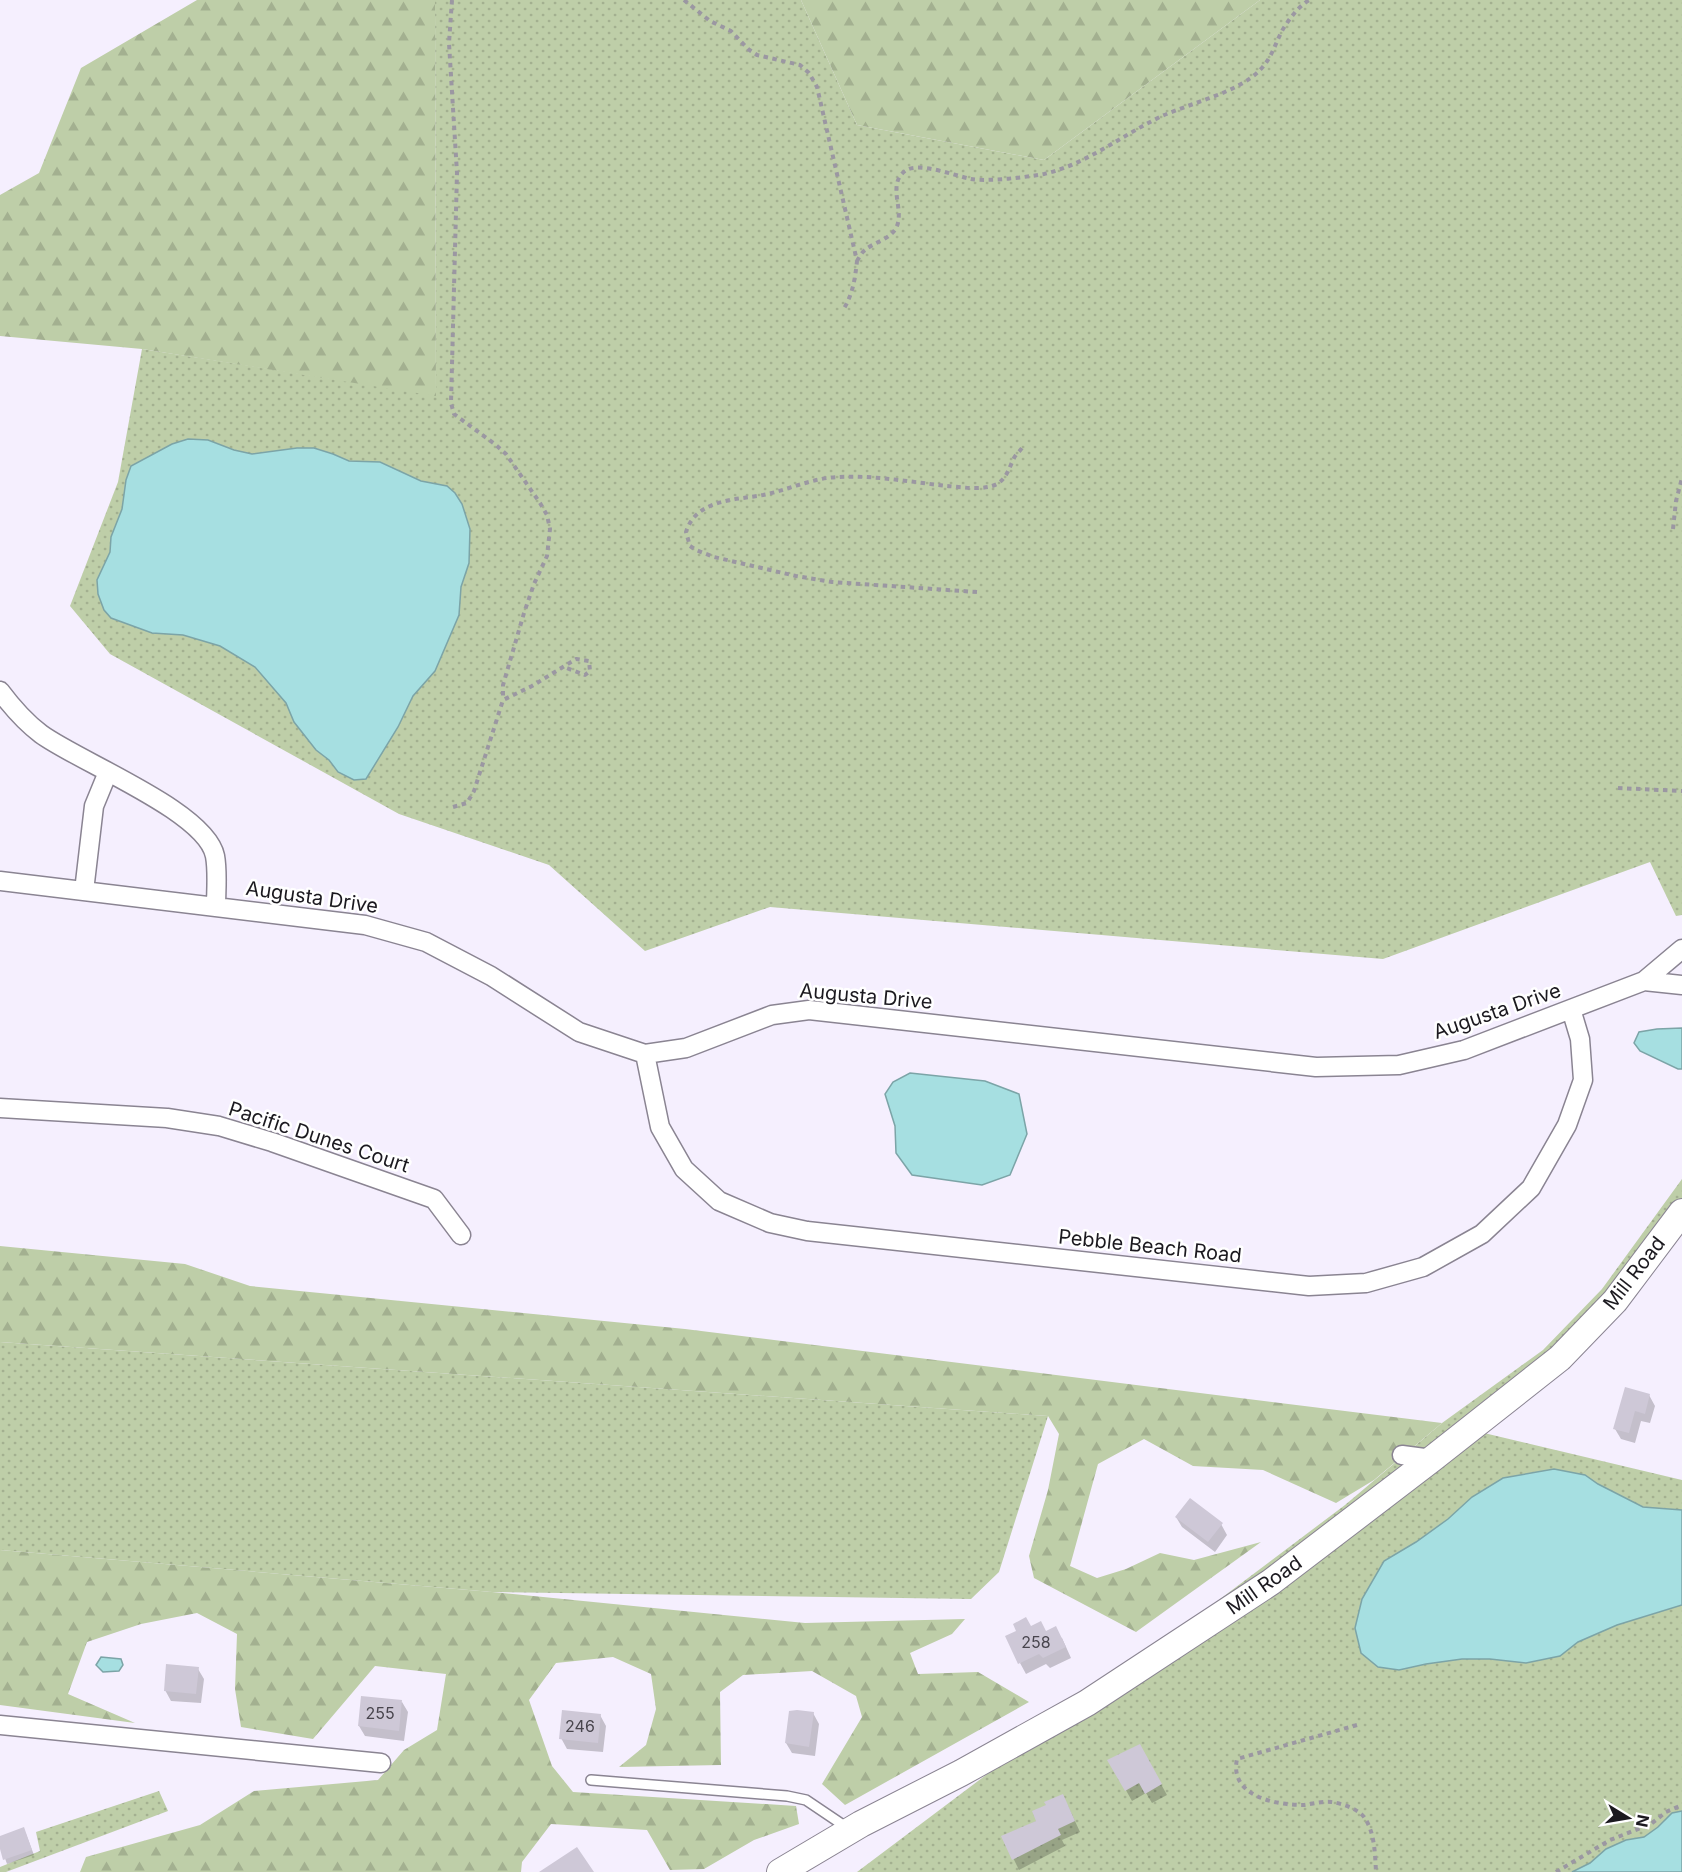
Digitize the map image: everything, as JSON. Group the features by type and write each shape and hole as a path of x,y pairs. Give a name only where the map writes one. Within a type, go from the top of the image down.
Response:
{"main road":[{"name":"Mill Road","path":"780,1872 850,1830 961,1773 1097,1696 1271,1582 1560,1358 1615,1301 1682,1212"}],"street":[{"path":"0,691 14,710 42,734 175,810 200,831 215,855 216,907"},
{"path":"84,891 94,806 108,772"},
{"name":"Augusta Drive","path":"0,881 365,925 426,942 491,976 579,1032 645,1054 686,1048 772,1015 809,1010 1316,1067 1399,1065 1464,1050 1644,981 1682,949"},
{"name":"Augusta Drive","path":"1644,981 1682,985"},
{"name":"Pebble Beach Road","path":"645,1054 660,1127 684,1169 719,1201 770,1223 807,1231 1310,1286 1366,1283 1423,1267 1482,1234 1531,1188 1567,1125 1583,1080 1580,1039 1571,1009"},
{"name":"Pacific Dunes Court","path":"0,1108 167,1118 219,1126 272,1142 434,1199 461,1235"},
{"path":"1402,1455 1432,1459"},
{"path":"0,1725 381,1763"}],"lane":[{"path":"591,1780 788,1796 806,1800 819,1807 850,1830"}],"path":[{"path":"452,0 449,43 457,173 450,403 454,414 496,445 511,461 547,515 550,529 547,556 524,613 503,685 503,700 474,792 466,803 453,807"},
{"path":"684,0 710,21 731,31 757,55 800,65 809,73 817,87 856,261 855,282 843,310"},
{"path":"856,261 863,251 889,236 896,228 899,217 896,190 899,178 907,169 921,167 974,180 988,180 1037,175 1074,164 1160,117 1246,82 1260,71 1270,58 1286,24 1309,0"},
{"path":"977,592 832,582 796,576 705,554 690,546 686,532 694,517 715,504 776,492 823,478 899,479 927,484 985,487 996,484 1005,477 1014,457 1022,448"},
{"path":"1673,529 1676,501 1682,478"},
{"path":"503,700 576,659 589,661 590,671 585,675 564,667"},
{"path":"1618,788 1682,791"},
{"path":"1357,1725 1237,1760 1235,1770 1239,1783 1251,1793 1266,1800 1302,1805 1331,1802 1349,1807 1364,1816 1374,1847 1376,1872"},
{"path":"1556,1872 1610,1840 1651,1824 1666,1812 1682,1805"}],"green space":[{"path":"197,0 435,0 436,396 142,349 0,336 0,195 39,173 81,68"},
{"path":"435,0 801,0 857,125 1044,160 1260,0 1682,0 1682,915 1676,916 1650,862 1383,959 770,907 645,951 549,865 399,814 110,654 70,606 118,482 142,349 436,395"},
{"path":"801,0 1260,0 1044,160 857,125"},
{"path":"1682,1179 1682,1225 1484,1433 1682,1480 1682,1872 857,1872 1345,1505 1442,1423 1543,1350 1602,1289"},
{"path":"0,1246 185,1264 250,1286 685,1329 1442,1423 1374,1480 1336,1503 1263,1470 1193,1466 1144,1439 1098,1464 1070,1566 1097,1578 1126,1569 1160,1553 1194,1560 1261,1542 1136,1632 1034,1578 1029,1556 1048,1490 1059,1434 1048,1416 0,1342"},
{"path":"0,1342 1048,1416 999,1572 971,1599 492,1592 0,1550"},
{"path":"0,1550 492,1592 805,1623 965,1619 952,1634 910,1653 918,1674 978,1672 1029,1702 845,1805 822,1784 862,1717 856,1696 812,1671 743,1675 720,1692 721,1765 619,1767 646,1745 656,1709 651,1674 613,1657 556,1663 529,1700 552,1766 573,1792 796,1806 799,1824 754,1840 704,1869 670,1870 647,1830 551,1824 522,1862 521,1872 80,1872 86,1857 200,1825 254,1791 378,1780 404,1750 437,1730 446,1674 375,1666 313,1739 241,1727 235,1689 237,1634 197,1613 141,1624 87,1642 68,1694 135,1723 0,1705"},
{"path":"159,1791 168,1811 6,1872 0,1872 0,1867 40,1851 36,1832"}],"shaded area":[{"path":"188,439 208,440 252,454 314,448 349,461 380,462 421,481 447,486 462,504 470,529 469,563 461,587 459,615 435,671 413,696 398,727 366,779 354,780 338,772 329,760 316,750 294,722 286,703 255,667 220,646 183,635 152,633 111,618 104,610 98,594 97,580 110,552 111,537 122,509 126,480 131,466 172,444"},
{"path":"1682,1028 1682,1069 1640,1051 1634,1043 1639,1032"},
{"path":"910,1073 985,1081 1019,1094 1027,1134 1010,1175 982,1185 912,1175 896,1153 895,1126 885,1094 893,1082"},
{"path":"1554,1469 1585,1475 1643,1507 1682,1510 1682,1605 1617,1625 1578,1642 1560,1656 1526,1663 1462,1659 1399,1670 1378,1667 1361,1653 1355,1628 1362,1599 1384,1561 1416,1542 1448,1519 1472,1497 1503,1478"},
{"path":"101,1657 121,1659 123,1665 119,1671 103,1672 96,1665"},
{"path":"1682,1811 1682,1872 1572,1872 1590,1863 1606,1849 1626,1840 1644,1837 1672,1813"}],"building":[{"path":"1625,1387 1650,1394 1645,1414 1635,1411 1629,1433 1613,1429"},
{"path":"1190,1498 1223,1523 1208,1542 1175,1517"},
{"path":"1026,1617 1031,1626 1041,1621 1046,1631 1056,1626 1066,1647 1043,1658 1039,1654 1018,1664 1005,1636 1016,1631 1013,1624"},
{"path":"166,1664 199,1667 196,1694 164,1691"},
{"path":"361,1696 402,1700 399,1731 358,1726"},
{"path":"562,1710 601,1714 598,1743 559,1739"},
{"path":"789,1711 814,1712 809,1747 785,1743"},
{"path":"1140,1744 1162,1784 1145,1794 1139,1783 1125,1791 1107,1760"},
{"path":"1063,1794 1075,1821 1058,1829 1061,1835 1012,1860 1001,1836 1036,1821 1032,1811 1046,1805 1044,1802"},
{"path":"24,1827 32,1850 3,1860 0,1836"},
{"path":"577,1847 594,1872 539,1872"}]}
